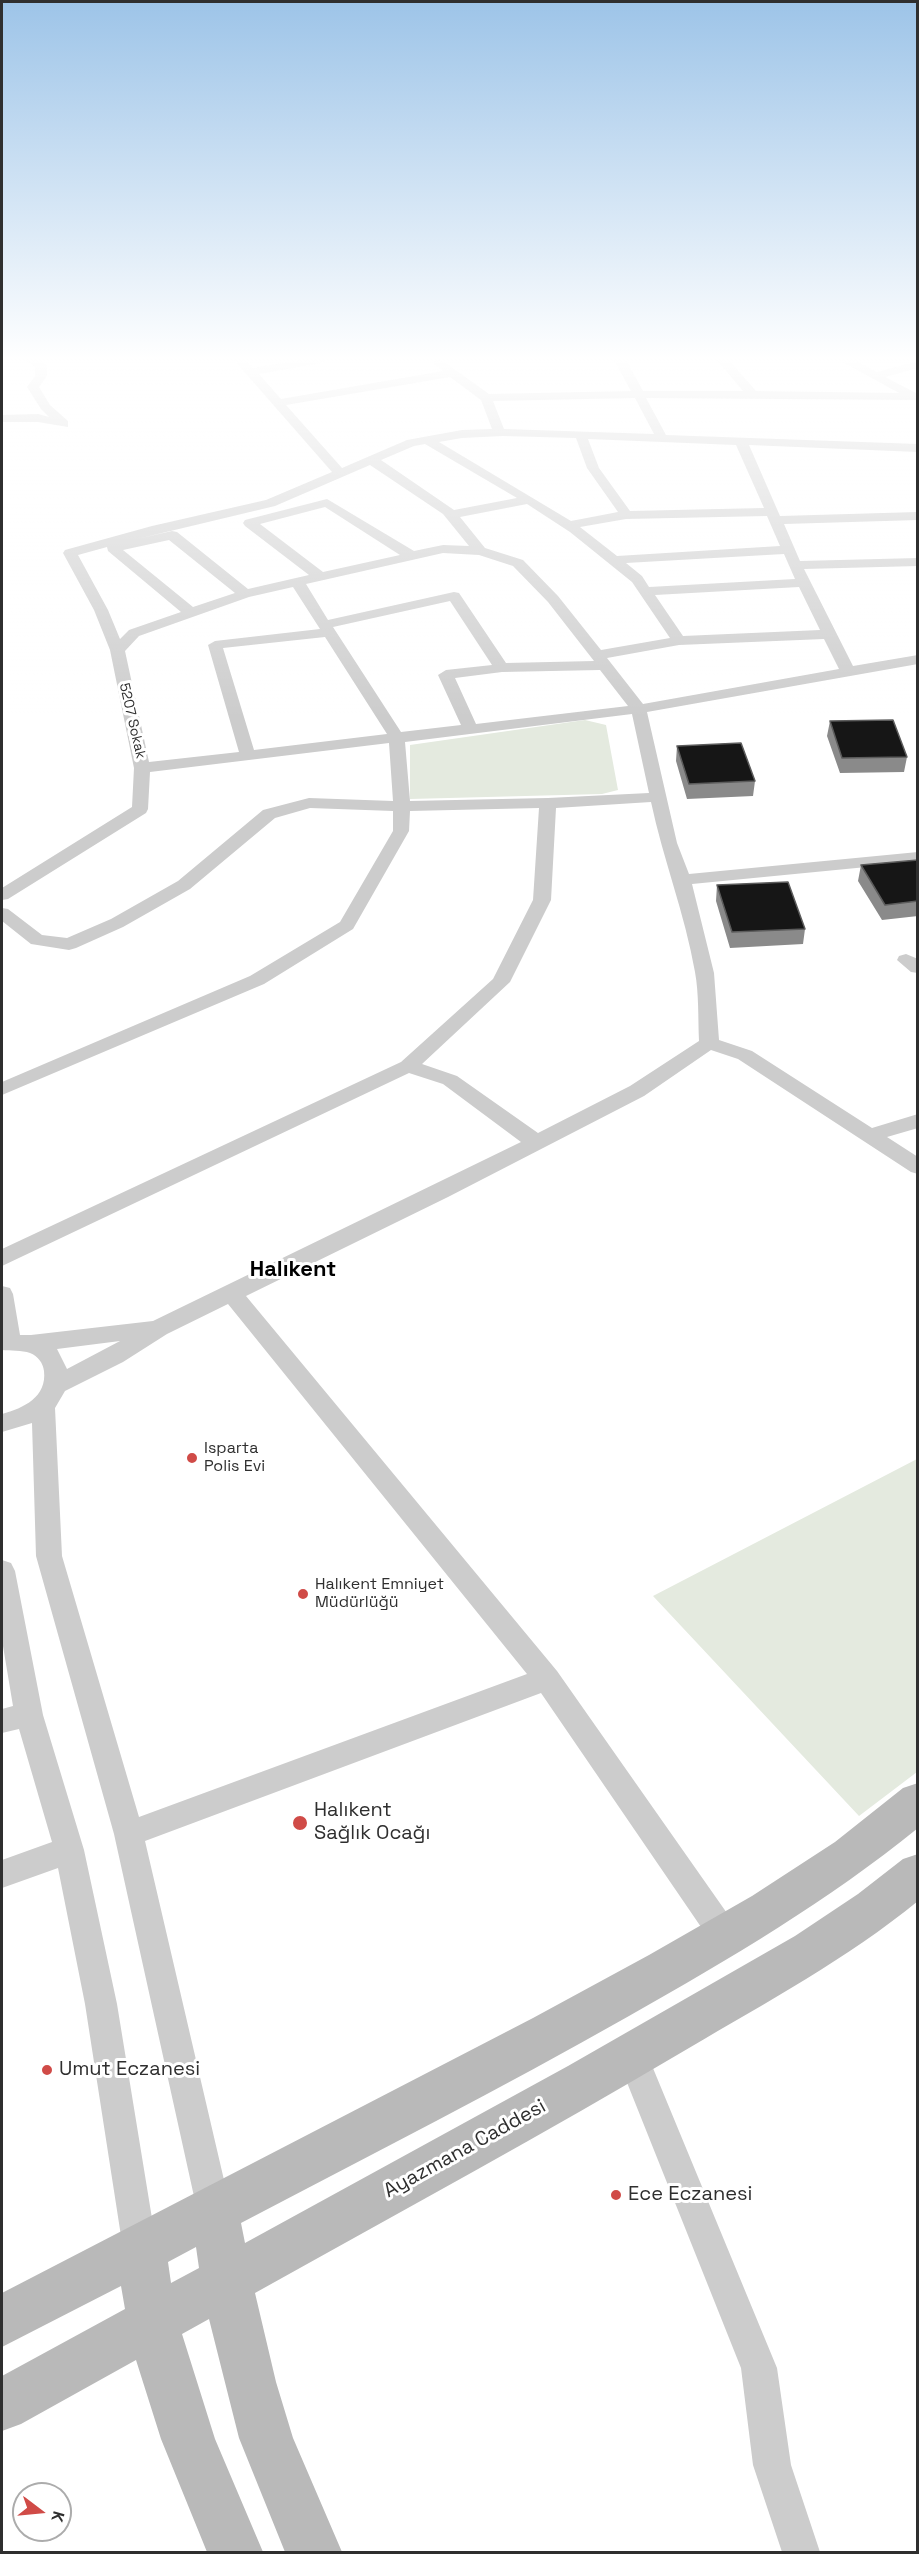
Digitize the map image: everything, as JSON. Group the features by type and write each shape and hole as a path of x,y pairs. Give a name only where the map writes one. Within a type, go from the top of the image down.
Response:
{"main road":[{"path":"2,2320 550,2035 725,1936 850,1856 918,1802"},
{"name":"Ayazmana Caddesi","path":"2,2405 632,2055 811,1952 874,1909 918,1874"},
{"path":"214,2210 227,2280 266,2439 314,2553"},
{"path":"140,2249 153,2321 191,2448 235,2553"}],"street":[{"name":"5207 Sokak","path":"2,895 140,809 142,768 117,650 100,610 70,553 270,503 323,479"},
{"path":"399,479 451,515 480,551"},
{"path":"494,479 568,525 637,579 680,641"},
{"path":"601,479 626,515"},
{"path":"757,479 795,565 849,673"},
{"path":"451,515 529,500"},
{"path":"320,577 250,524 327,502 412,556"},
{"path":"568,525 626,515 918,516"},
{"path":"191,613 113,548 172,535 245,594"},
{"path":"117,650 134,633 245,594 443,549 480,551 518,563 553,599 639,709 668,843 682,880 705,973 709,1043"},
{"path":"613,560 788,550"},
{"path":"795,565 918,562"},
{"path":"2,1089 257,980 347,925 401,831 402,806 397,738 297,582"},
{"path":"645,591 804,584"},
{"path":"248,755 215,645 326,628 454,596 502,668"},
{"path":"471,729 446,675 600,660 680,641 829,634"},
{"path":"142,768 639,709 918,660"},
{"path":"2,913 37,940 69,944 117,923 184,885 269,814 309,803 402,806 548,803 658,797"},
{"path":"2,1258 408,1066 501,982 542,900 548,803"},
{"path":"682,880 918,857"},
{"path":"918,957 906,960 918,968"},
{"path":"709,1043 745,1055 918,1167"},
{"path":"2,1423 27,1416 49,1395 159,1328 441,1192 537,1143 637,1091 709,1043"},
{"path":"408,1066 450,1080 537,1143"},
{"path":"870,1135 918,1121"},
{"path":"231,1293 547,1678 725,1936"},
{"path":"2,1294 14,1342"},
{"path":"14,1342 159,1328"},
{"path":"14,1342 47,1353 56,1368 49,1395 49,1556 129,1834 214,2210"},
{"path":"2,1571 15,1718 69,1850 101,2004 140,2249"},
{"path":"129,1834 547,1678"},
{"path":"2,1874 69,1850"},
{"path":"632,2055 759,2368 772,2465 801,2553"}],"shaded area":[{"path":"585,720 606,725 618,790 602,794 410,799 410,745"},
{"path":"917,1459 917,1772 859,1816 653,1596"}],"building":[{"path":"893,720 907,757 842,758 830,721"},
{"path":"741,743 755,781 689,784 677,746"},
{"path":"918,860 918,901 885,905 861,865"},
{"path":"788,882 805,929 732,932 717,885"}],"place":[{"name":"Isparta Polis Evi","path":"192,1458"},
{"name":"Halıkent Emniyet Müdürlüğü","path":"303,1594"},
{"name":"Halıkent Sağlık Ocağı","path":"300,1823"},
{"name":"Umut Eczanesi","path":"47,2070"},
{"name":"Ece Eczanesi","path":"616,2195"}],"district":[{"name":"Halıkent","path":"293,1270"}]}
